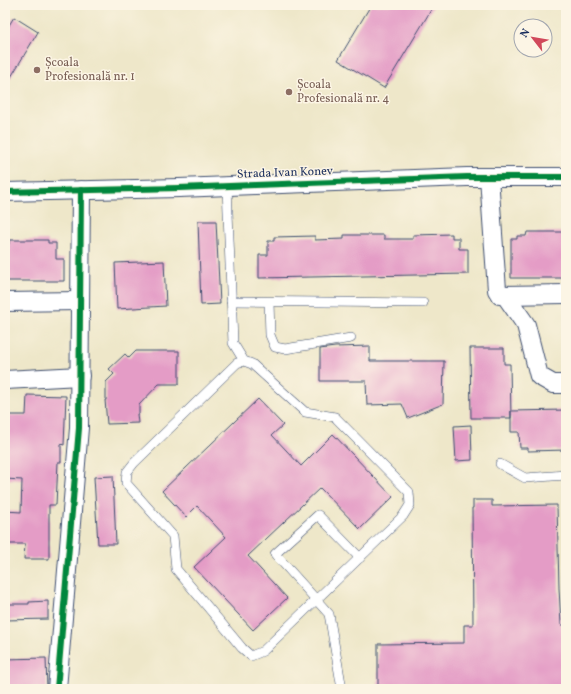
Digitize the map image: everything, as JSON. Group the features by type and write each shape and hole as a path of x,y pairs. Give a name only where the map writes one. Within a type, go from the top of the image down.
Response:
{"street":[{"name":"Strada Ivan Konev","path":"5,192 489,177 566,177"},
{"path":"489,177 497,290 500,295 566,294"},
{"path":"57,689 79,428 81,190"},
{"path":"505,295 526,325 538,376 553,384 566,384"},
{"path":"5,302 80,300"},
{"path":"5,380 80,376"}],"lane":[{"path":"227,186 233,343 244,361"},
{"path":"231,301 423,303"},
{"path":"269,302 270,335 275,347 285,349 351,338"},
{"path":"244,361 252,364 304,412 335,417 409,492 410,504 403,516 360,558 263,651 251,656 242,648 176,569 173,536 126,483 127,472 134,463 237,363 244,361"},
{"path":"500,464 525,478 566,475"},
{"path":"342,689 329,614 275,554 318,515 360,558"}],"building":[{"path":"371,5 434,5 384,88 338,60"},
{"path":"14,17 38,32 5,87 5,32"},
{"path":"198,221 216,221 220,304 201,305"},
{"path":"527,232 565,232 566,278 511,278 511,239 517,239 517,236 526,236"},
{"path":"452,234 452,238 459,238 459,249 468,249 468,274 259,278 259,255 268,255 268,241 274,241 274,237 315,236 315,240 344,239 344,235 384,235 384,239 413,239 413,235"},
{"path":"9,240 48,240 48,243 56,243 56,259 64,259 64,281 5,281 5,244 9,244"},
{"path":"164,261 166,306 117,309 115,263"},
{"path":"370,346 370,361 444,361 443,404 408,418 402,404 367,405 366,381 320,381 320,349"},
{"path":"470,348 504,348 504,364 510,364 511,418 471,418"},
{"path":"136,351 179,351 179,384 159,384 139,405 139,414 137,414 138,423 107,424 105,400 106,382 114,374 109,369 125,354 129,358"},
{"path":"27,395 66,396 64,445 61,444 61,462 58,462 56,505 49,505 49,559 24,559 25,544 5,544 5,511 21,512 22,480 5,479 5,415 26,415"},
{"path":"258,399 283,425 272,435 301,466 333,434 393,497 360,529 320,488 248,556 287,598 253,630 194,567 226,537 197,506 186,517 162,491"},
{"path":"566,410 566,450 528,451 528,448 520,448 519,432 511,432 511,411"},
{"path":"471,425 472,460 456,461 454,426"},
{"path":"113,476 116,544 98,544 94,477"},
{"path":"473,500 492,500 492,506 557,505 561,625 566,625 566,689 378,689 378,644 464,643 464,625 473,625"},
{"path":"48,601 48,619 5,620 5,604 29,604 29,602"},
{"path":"46,658 47,689 5,689 5,659"}],"cycle path":[{"path":"5,192 179,188 467,177 566,177"},
{"path":"57,689 79,428 81,190"}],"place":[{"name":"Școala Profesională nr. 1","path":"37,70"},
{"name":"Școala Profesională nr. 4","path":"289,92"}]}
